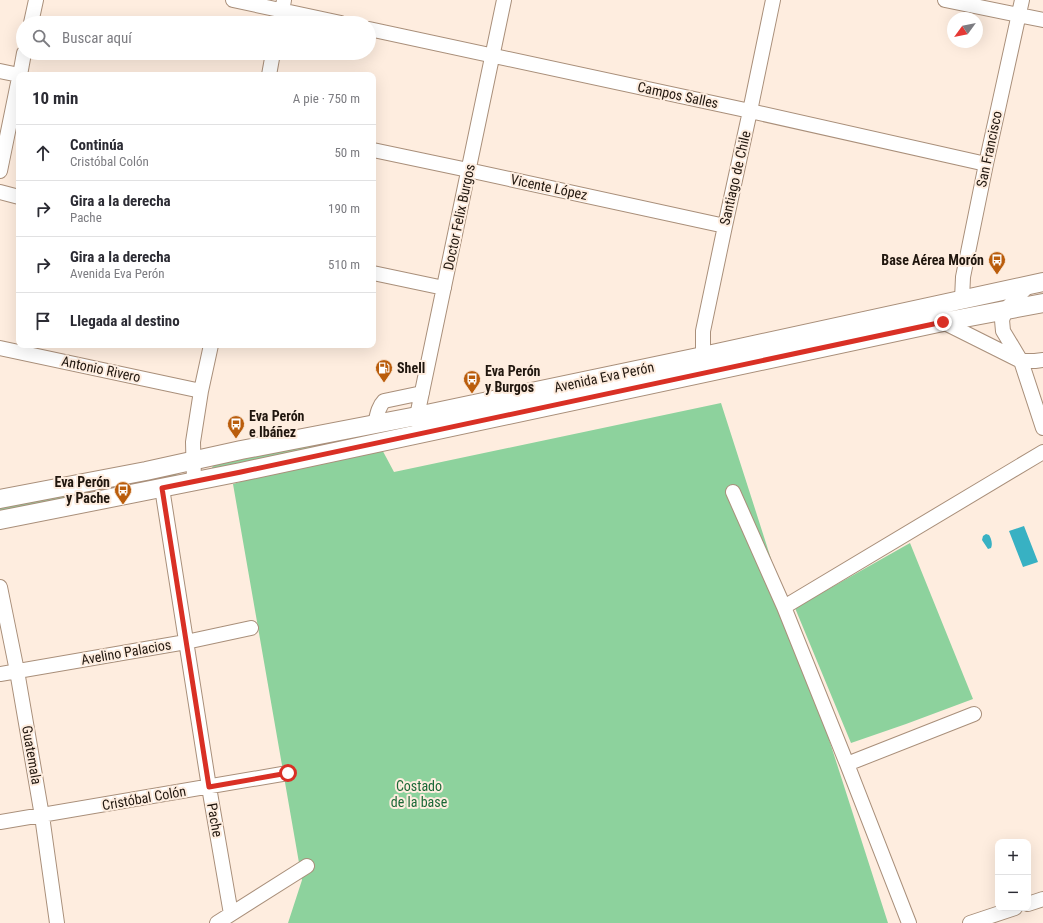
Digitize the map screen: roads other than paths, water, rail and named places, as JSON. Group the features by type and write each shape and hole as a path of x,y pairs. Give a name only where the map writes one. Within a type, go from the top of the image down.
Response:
{"main road":[{"name":"Avenida Eva Perón","path":"0,520 194,481 702,356 1036,284"},
{"name":"Avenida Eva Perón","path":"0,499 375,424 419,425 1043,302"}],"street":[{"path":"33,16 36,0"},
{"path":"233,0 307,16"},
{"name":"Doctor Felix Burgos","path":"419,425 422,393 504,0"},
{"name":"Santiago de Chile","path":"702,356 703,332 724,226 773,0"},
{"path":"944,0 1043,20"},
{"name":"San Francisco","path":"962,299 963,277 1022,0"},
{"name":"Campos Salles","path":"376,30 750,111 986,164"},
{"path":"20,72 22,60"},
{"path":"270,72 272,60"},
{"path":"0,71 16,74"},
{"path":"0,171 16,93"},
{"name":"Vicente López","path":"376,151 724,226"},
{"path":"0,192 16,196"},
{"path":"376,274 444,288"},
{"path":"1036,284 1006,309 1002,320 1004,331 1021,361 1043,428"},
{"path":"943,322 1021,361 1043,360"},
{"name":"Antonio Rivero","path":"0,348 202,391"},
{"path":"194,481 193,442 210,348"},
{"path":"375,424 380,404 384,401 422,393"},
{"path":"784,607 1043,452"},
{"name":"Pache","path":"162,488 209,787 231,914"},
{"path":"733,492 784,607 909,923"},
{"name":"Guatemala","path":"0,587 17,671 42,816 57,923"},
{"name":"Avelino Palacios","path":"0,674 186,642 251,628"},
{"path":"847,764 974,714"},
{"name":"Cristóbal Colón","path":"0,822 288,773"},
{"path":"217,923 307,866"},
{"path":"1031,903 1043,899"},
{"path":"970,923 1006,911"}],"water":[{"path":"1024,526 1038,562 1023,567 1009,531"},
{"path":"986,534 989,535 992,543 991,548 988,549 982,540 983,536"}],"place":[{"name":"Base Aérea Morón","path":"997,275"},
{"name":"Shell","path":"384,383"},
{"name":"Eva Perón y Burgos","path":"472,394"},
{"name":"Eva Perón e Ibáñez","path":"236,439"},
{"name":"Eva Perón y Pache","path":"123,505"}],"park label":[{"name":"Costado de la base","path":"419,794"}]}
